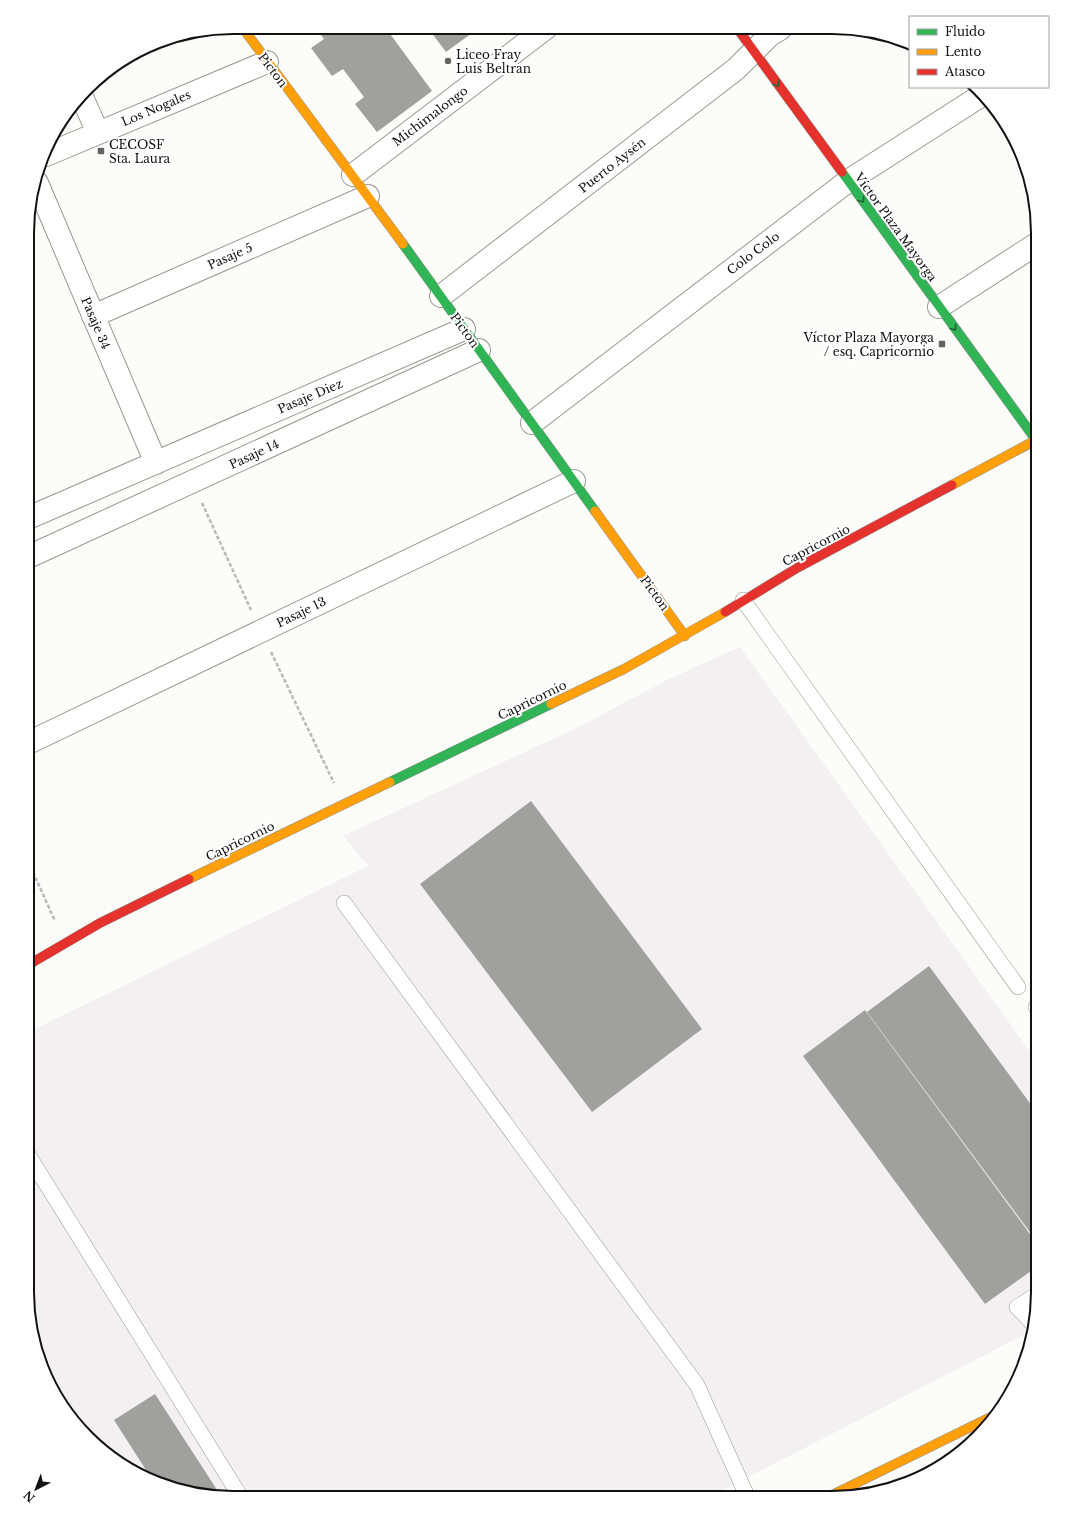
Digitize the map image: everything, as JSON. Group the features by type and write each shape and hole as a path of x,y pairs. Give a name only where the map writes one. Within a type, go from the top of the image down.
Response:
{"street":[{"name":"Picton","path":"247,34 353,175 685,636"},
{"name":"Michimalongo","path":"353,175 538,34"},
{"name":"Víctor Plaza Mayorga","path":"741,34 1031,432"},
{"name":"Puerto Aysén","path":"441,296 736,70 772,34"},
{"name":"Los Nogales","path":"51,153 267,62"},
{"name":"Colo Colo","path":"532,423 848,181 978,98"},
{"path":"84,101 98,133"},
{"name":"Pasaje 34","path":"39,189 156,463"},
{"name":"Pasaje 5","path":"93,316 368,196"},
{"path":"939,307 1031,248"},
{"name":"Pasaje Diez","path":"156,463 464,329"},
{"name":"Pasaje 14","path":"34,555 479,350"},
{"name":"Capricornio","path":"34,961 132,907 624,669 685,636 804,564 1031,443"},
{"path":"34,515 156,463"},
{"name":"Pasaje 13","path":"34,740 574,481"},
{"path":"840,1491 984,1420"}],"lane":[{"path":"743,600 1018,987"},
{"path":"344,903 697,1385 745,1491"},
{"path":"34,1164 237,1491"},
{"path":"1029,1319 1017,1307 1031,1298"}],"path":[{"path":"34,874 65,943"}],"shaded area":[{"path":"740,647 1031,1053 1031,1305 1026,1333 722,1491 220,1491 194,1487 157,1476 112,1450 83,1423 61,1391 49,1368 38,1331 34,1305 34,1030 368,866 343,836 577,728 667,680"}],"building":[{"path":"320,34 390,34 432,91 377,132 355,104 364,97 343,69 332,76 311,48 324,39"},
{"path":"432,34 471,34 446,52"},
{"path":"531,801 702,1029 592,1112 420,884"},
{"path":"929,966 1031,1104 1031,1234 867,1012"},
{"path":"865,1010 1031,1235 1031,1271 985,1304 803,1056"},
{"path":"155,1394 218,1491 182,1484 157,1476 146,1471 114,1420"}],"traffic: fast":[{"path":"842,172 1031,433"},
{"path":"403,244 595,511"},
{"path":"390,782 551,704"}],"traffic: slow":[{"path":"247,34 403,244"},
{"path":"952,485 1031,443"},
{"path":"595,511 685,636"},
{"path":"551,704 624,669 725,612"},
{"path":"189,879 390,782"},
{"path":"840,1491 984,1420"}],"traffic: jam":[{"path":"741,34 842,172"},
{"path":"725,612 797,568 952,485"},
{"path":"34,962 100,923 189,879"}],"place":[{"name":"Liceo Fray Luis Beltran","path":"448,61"},
{"name":"CECOSF Sta. Laura","path":"101,151"},
{"name":"Víctor Plaza Mayorga / esq. Capricornio","path":"942,344"}]}
